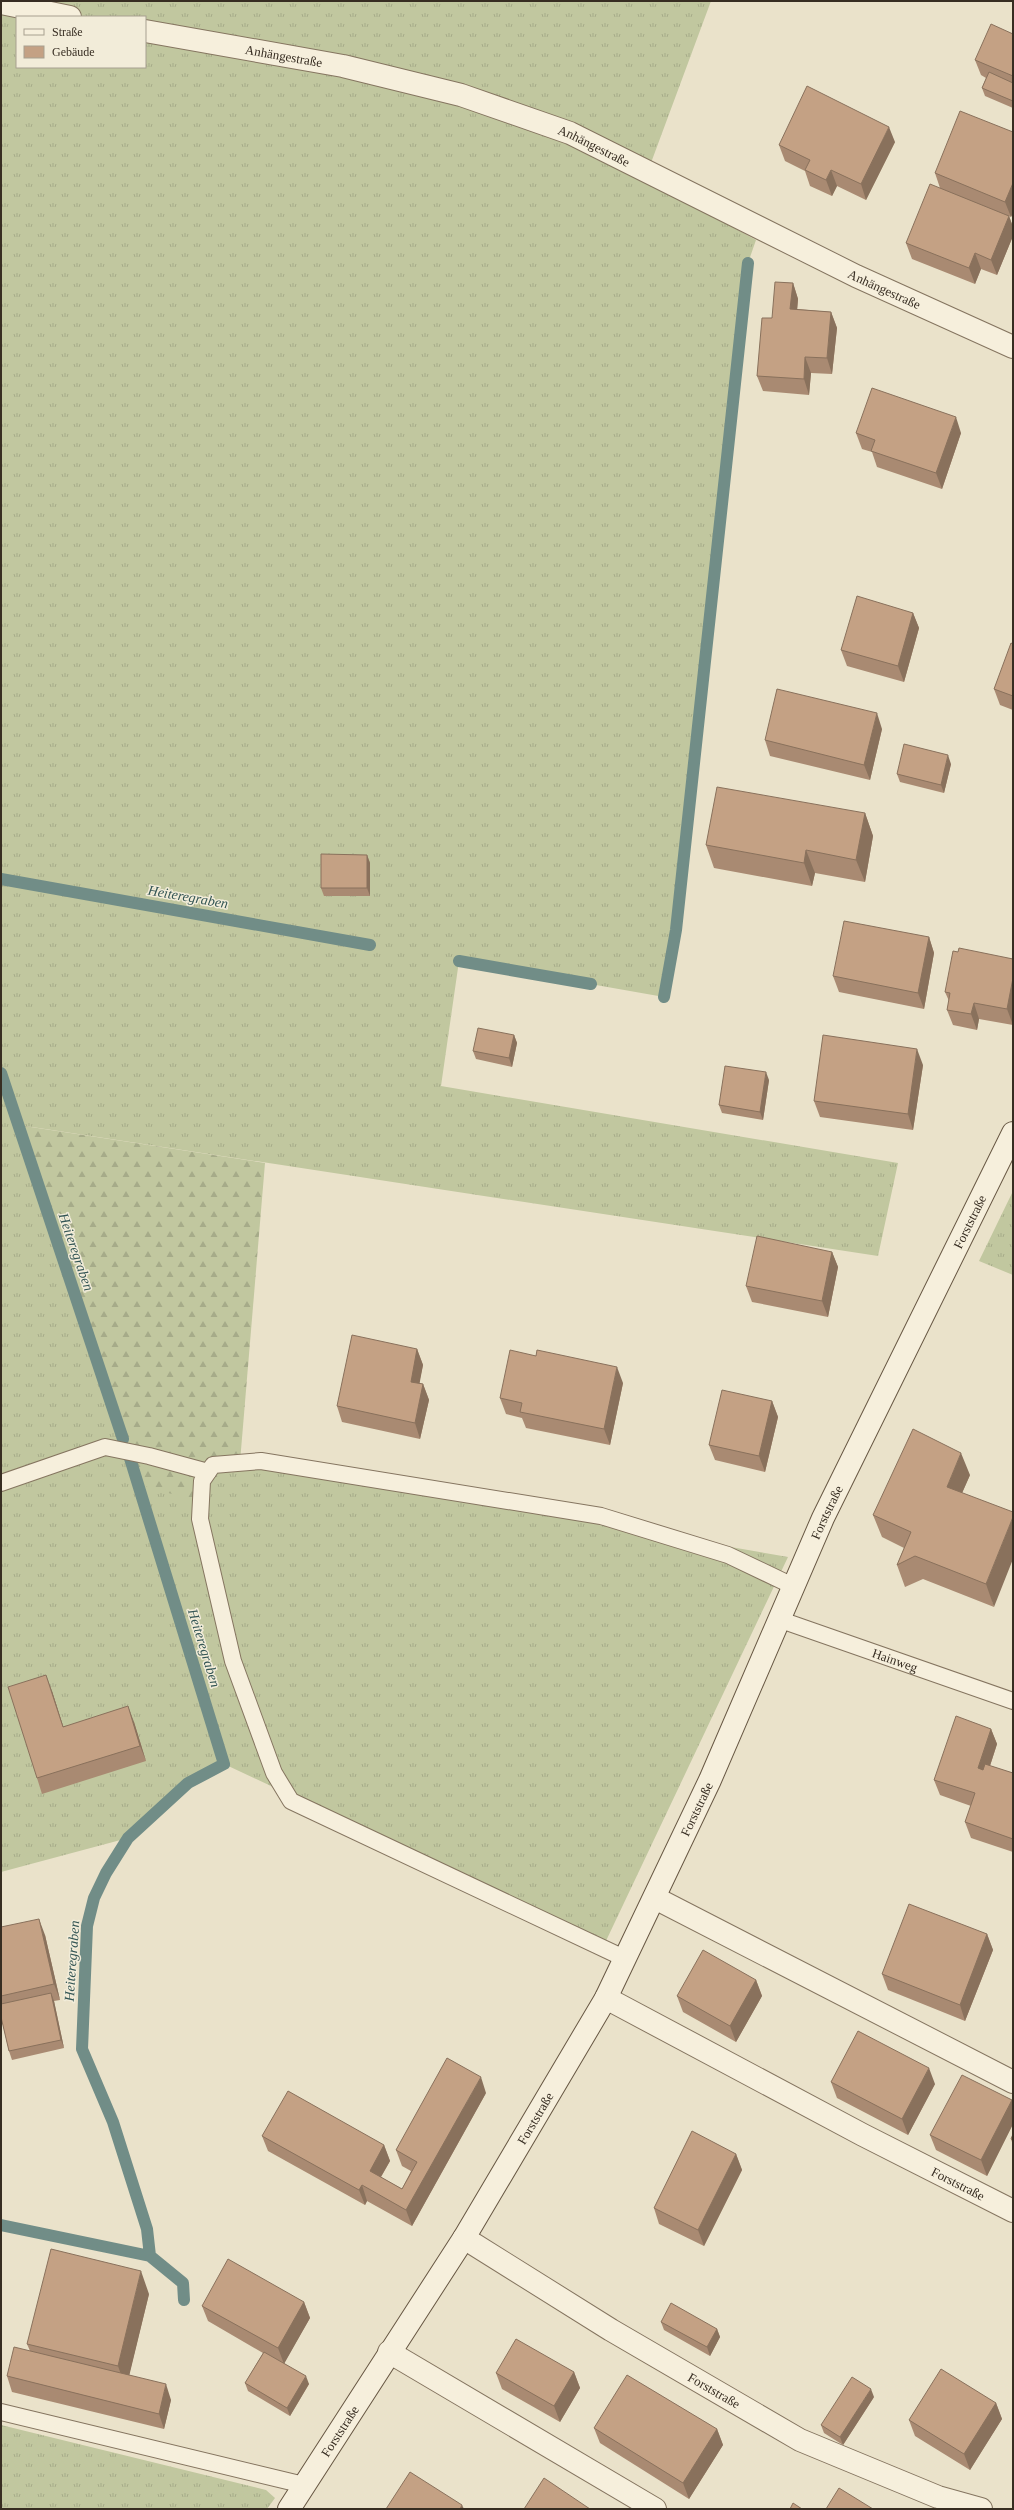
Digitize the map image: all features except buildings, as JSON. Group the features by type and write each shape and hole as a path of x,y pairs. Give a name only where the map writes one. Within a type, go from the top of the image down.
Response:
{"street":[{"path":"1,4 65,16"},
{"name":"Anhängestraße","path":"146,31 343,66 461,95 570,133 856,276 1013,347"},
{"name":"Forststraße","path":"289,2509 464,2238 606,1998 626,1959 710,1780 778,1619 823,1518 1013,1133"},
{"path":"655,1898 1013,2082"},
{"name":"Forststraße","path":"606,1998 863,2135 1013,2211"},
{"name":"Forststraße","path":"464,2238 611,2330 800,2440 938,2497 981,2509"},
{"path":"389,2352 655,2509"}],"lane":[{"path":"1,1483 105,1447 149,1456 208,1472"},
{"path":"626,1959 291,1801 274,1773 233,1661 200,1519 202,1481 213,1465 261,1461 601,1516 728,1555 793,1586"},
{"name":"Hainweg","path":"778,1619 1013,1701"},
{"path":"1,2412 304,2485"}],"green space":[{"path":"1,1 711,1 645,179 756,240 748,263 676,930 664,997 459,961 441,1086 898,1163 878,1256 19,1125 240,1462 788,1557 605,1943 224,1764 188,1783 128,1838 1,1872"},
{"path":"18,1125 265,1163 240,1462 199,1502 138,1484"},
{"path":"1013,1191 1013,1275 979,1261"},
{"path":"1,2425 266,2490 275,2498 267,2509 1,2509"}],"waterway":[{"path":"664,997 676,930 748,263"},
{"name":"Heiteregraben","path":"1,879 370,945"},
{"path":"459,961 591,984"},
{"name":"Heiteregraben","path":"1,1073 123,1439"},
{"name":"Heiteregraben","path":"1,2225 150,2256 147,2229 113,2122 82,2049 87,1926 94,1898 106,1873 128,1838 188,1783 224,1764 129,1455"},
{"path":"150,2256 183,2283 184,2300"}]}
